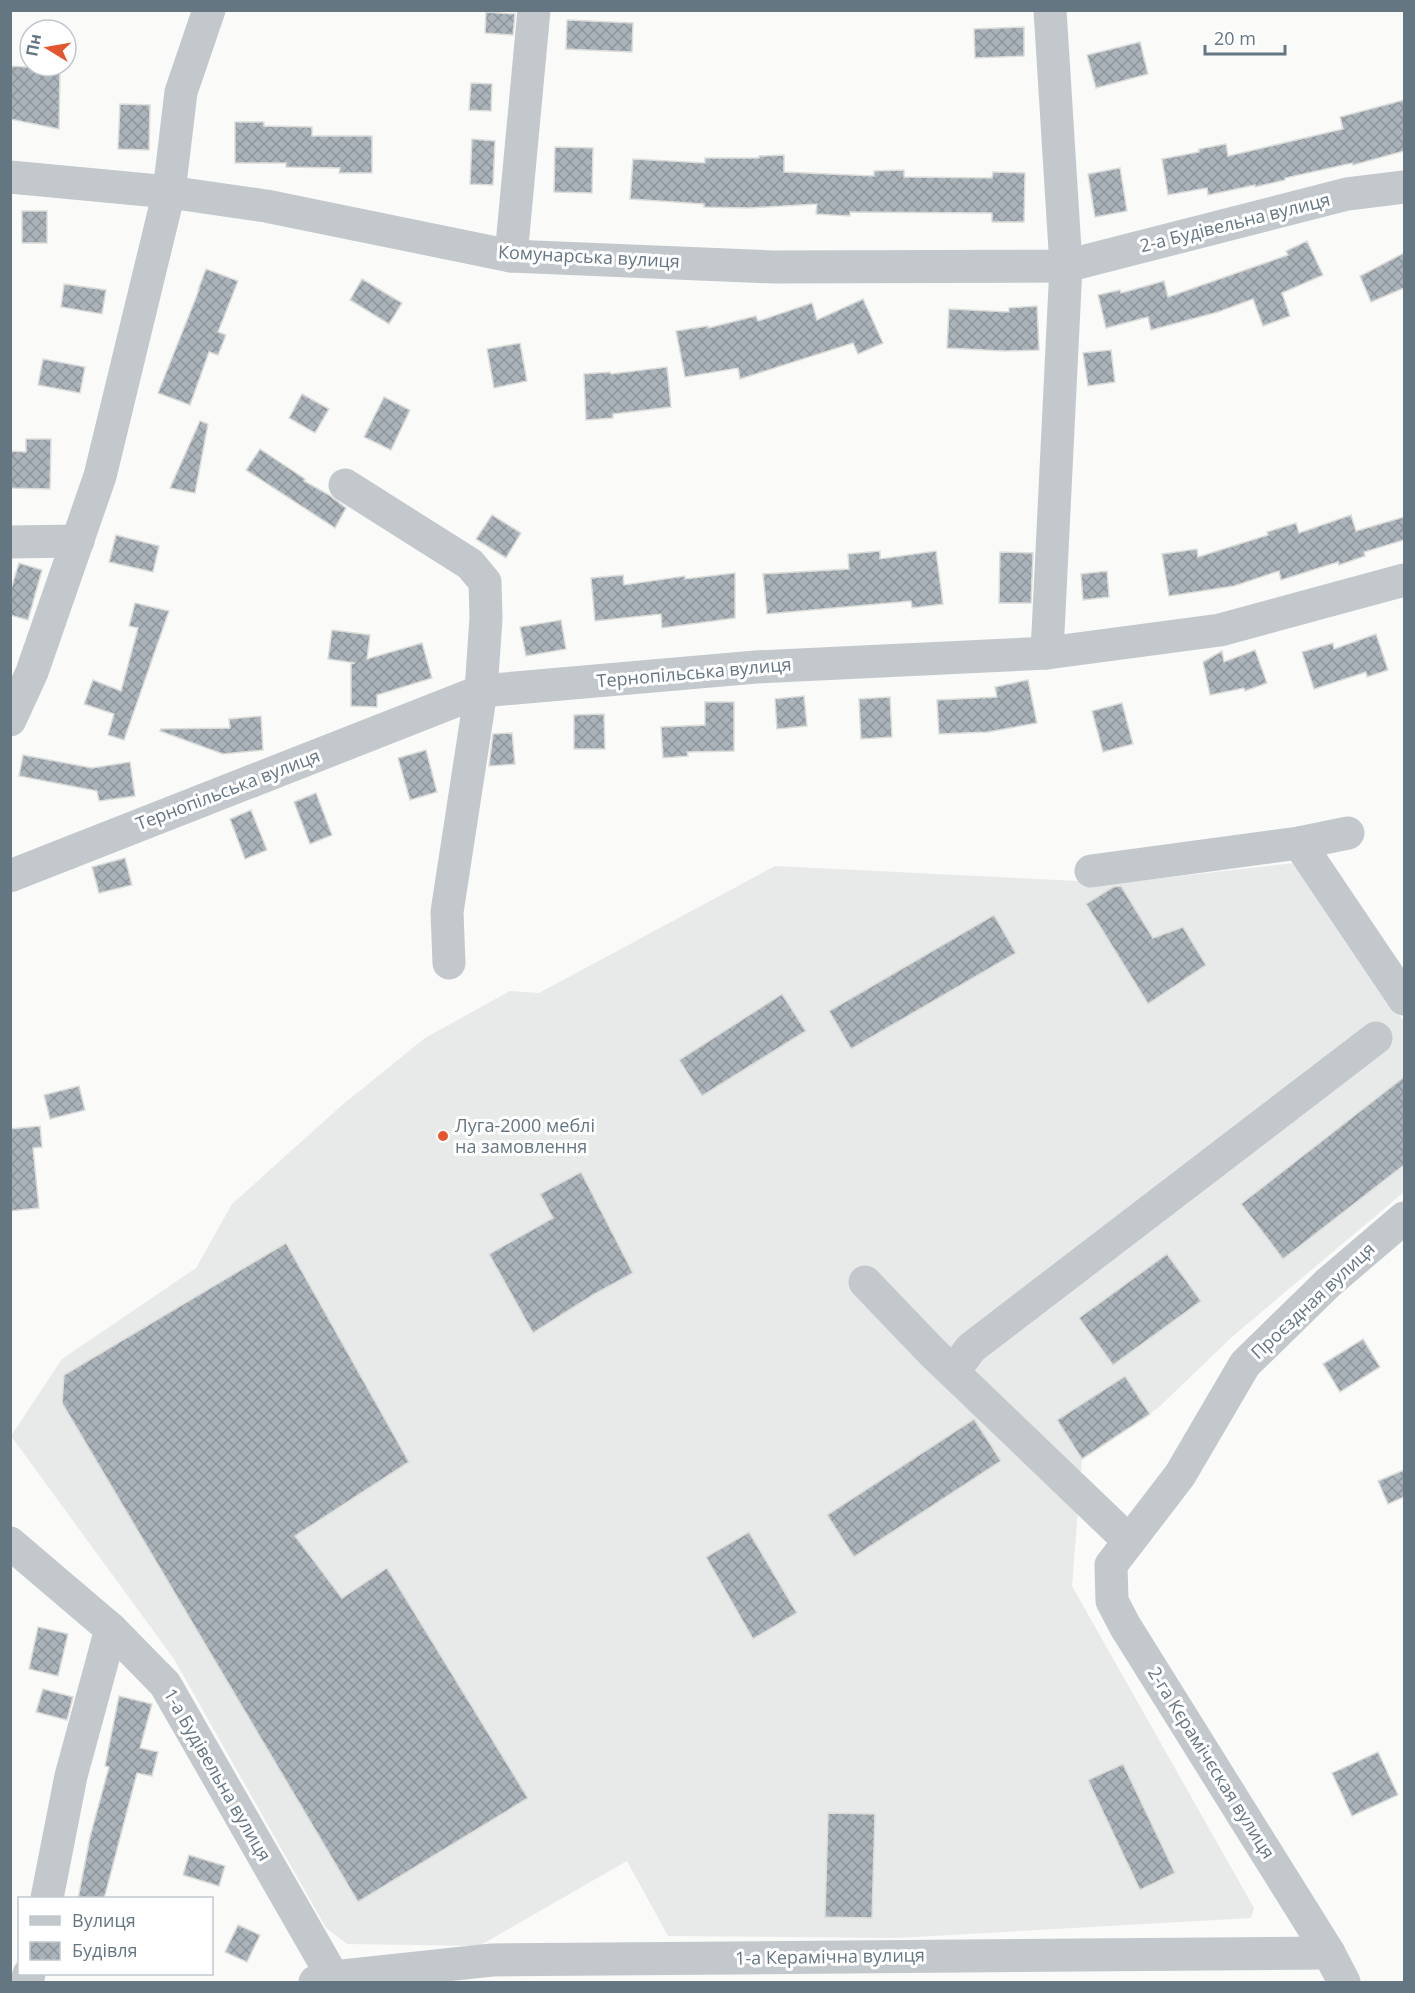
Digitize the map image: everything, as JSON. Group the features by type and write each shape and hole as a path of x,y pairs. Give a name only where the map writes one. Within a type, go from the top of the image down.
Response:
{"street":[{"path":"10,720 32,672 100,477 170,192 181,92 209,10"},
{"path":"511,256 534,10"},
{"path":"1047,653 1066,266 1050,10"},
{"name":"Комунарська вулиця","path":"10,177 170,192 266,206 511,256 773,267 1066,266"},
{"name":"2-а Будівельна вулиця","path":"1066,266 1347,194 1404,187"},
{"path":"345,485 470,564 485,582 486,618 481,691 447,912 449,963"},
{"path":"10,542 78,541"},
{"name":"Тернопільська вулиця","path":"10,876 481,691 756,667 1047,653 1220,630 1404,580"},
{"path":"1091,871 1299,843 1348,833"},
{"path":"1299,843 1404,999"},
{"path":"953,1372 971,1348 1376,1038"},
{"name":"Проєздная вулиця","path":"1130,1541 1180,1475 1245,1365 1328,1282 1404,1218"},
{"path":"865,1282 953,1372 1130,1541"},
{"name":"2-га Кєрамічєская вулиця","path":"1130,1541 1111,1565 1112,1601 1125,1626 1329,1953 1344,1983"},
{"name":"1-а Будівельна вулиця","path":"10,1543 111,1629 165,1684 329,1981"},
{"path":"47,1897 71,1776 111,1629"},
{"name":"1-а Керамічна вулиця","path":"329,1981 492,1960 1329,1953"}],"shaded area":[{"path":"1294,863 1404,1022 1404,1192 1233,1336 1158,1408 1082,1459 1072,1586 1254,1908 1251,1918 897,1938 668,1936 627,1861 479,1946 347,1944 326,1928 174,1659 11,1436 62,1359 196,1268 232,1204 341,1106 425,1038 510,991 539,993 775,866 1119,883"}],"building":[{"path":"486,12 515,14 513,35 485,33"},
{"path":"567,20 633,23 632,52 566,49"},
{"path":"1024,27 1024,56 975,58 974,29"},
{"path":"1140,42 1148,74 1096,88 1087,55"},
{"path":"10,66 18,66 18,78 60,78 59,129 10,119"},
{"path":"471,83 492,84 491,111 469,110"},
{"path":"1404,100 1404,151 1255,187 1255,185 1208,195 1207,188 1168,195 1162,159 1226,144 1228,156 1343,129 1340,117"},
{"path":"120,104 150,105 149,150 118,149"},
{"path":"235,122 264,122 264,126 312,127 312,136 372,136 372,173 339,173 340,168 286,167 286,163 235,163"},
{"path":"472,139 495,141 493,185 470,184"},
{"path":"555,147 593,148 592,193 554,192"},
{"path":"784,155 784,172 874,176 874,171 904,170 904,177 992,178 993,172 1025,173 1024,222 992,222 992,213 850,212 850,216 816,214 817,204 749,208 704,207 704,204 630,199 633,159 705,163 705,158 759,158 759,156"},
{"path":"1120,168 1127,211 1095,217 1088,174"},
{"path":"22,211 47,211 47,243 22,243"},
{"path":"1307,241 1323,275 1282,293 1290,316 1263,326 1253,299 1218,312 1151,330 1148,317 1106,328 1098,295 1120,290 1121,293 1164,281 1168,297 1288,255 1286,251"},
{"path":"1404,253 1404,288 1371,302 1360,276"},
{"path":"206,269 238,281 218,332 226,335 218,355 209,352 190,405 158,393"},
{"path":"362,279 402,303 389,324 350,300"},
{"path":"64,284 106,290 102,314 61,307"},
{"path":"863,299 883,343 858,354 853,343 740,379 738,368 685,377 676,331 708,326 708,328 756,316 758,321 812,303 817,320"},
{"path":"1037,306 1039,350 947,348 949,309 1009,312 1009,308"},
{"path":"520,343 527,381 494,388 487,349"},
{"path":"1111,350 1115,382 1088,386 1083,353"},
{"path":"43,359 85,367 80,393 38,385"},
{"path":"667,367 671,407 613,414 613,418 586,420 584,374 610,372 611,374"},
{"path":"302,394 329,409 315,433 289,418"},
{"path":"384,397 410,410 391,450 364,437"},
{"path":"200,421 208,424 195,493 170,488"},
{"path":"26,439 51,439 50,489 10,488 10,451 26,452"},
{"path":"260,449 346,508 335,528 246,470"},
{"path":"492,515 521,533 506,558 476,539"},
{"path":"1351,515 1356,531 1404,517 1404,540 1364,552 1365,556 1339,565 1338,562 1281,580 1279,571 1234,586 1169,596 1162,554 1197,549 1198,557 1268,535 1267,532 1296,523 1299,533"},
{"path":"116,535 159,546 153,572 109,562"},
{"path":"880,551 880,559 936,551 943,604 912,608 911,601 767,614 763,574 849,569 848,554"},
{"path":"1000,552 1033,553 1031,603 999,603"},
{"path":"19,563 42,570 28,620 10,615 10,592"},
{"path":"1107,571 1109,597 1083,600 1081,574"},
{"path":"735,573 735,618 662,628 661,614 595,621 591,578 623,575 624,585 685,576 685,579"},
{"path":"135,603 169,611 124,740 108,735 114,714 84,704 93,680 121,691 138,628 129,626"},
{"path":"561,620 566,649 526,656 520,627"},
{"path":"332,630 370,635 367,659 422,643 432,678 377,695 377,707 351,706 351,664 355,663 328,659"},
{"path":"1376,634 1388,670 1367,677 1366,672 1314,689 1302,652 1333,643 1334,649"},
{"path":"1255,650 1267,683 1245,691 1244,688 1210,695 1203,662 1222,651 1224,662"},
{"path":"1028,680 1037,723 988,732 939,734 937,700 997,697 995,687"},
{"path":"804,696 807,726 777,729 775,699"},
{"path":"890,697 892,737 861,739 859,699"},
{"path":"705,702 734,702 734,751 687,752 688,756 663,758 661,727 705,725"},
{"path":"1122,703 1133,744 1103,752 1092,711"},
{"path":"604,714 605,749 574,749 574,715"},
{"path":"261,716 263,750 223,754 160,731 161,729 230,728 229,719"},
{"path":"512,733 515,764 489,766 493,734"},
{"path":"426,750 437,792 410,800 398,758"},
{"path":"23,755 92,768 130,762 135,796 99,801 97,791 19,776"},
{"path":"316,793 332,835 310,844 294,802"},
{"path":"251,810 267,850 245,859 230,819"},
{"path":"125,858 132,885 99,893 92,867"},
{"path":"1121,886 1153,938 1183,927 1206,965 1148,1004 1086,904 1113,887"},
{"path":"994,915 1016,953 851,1049 829,1011"},
{"path":"782,994 806,1031 702,1096 679,1060"},
{"path":"1404,1077 1404,1165 1283,1259 1241,1204"},
{"path":"79,1086 85,1110 50,1119 44,1095"},
{"path":"40,1126 42,1147 33,1148 39,1208 10,1211 10,1129"},
{"path":"581,1172 633,1273 533,1333 489,1254 553,1218 540,1194"},
{"path":"286,1243 409,1462 295,1536 342,1598 387,1568 528,1798 358,1902 62,1403 64,1375"},
{"path":"1167,1254 1201,1301 1113,1365 1079,1318"},
{"path":"1363,1339 1380,1367 1340,1392 1323,1364"},
{"path":"1125,1376 1150,1414 1082,1459 1057,1420"},
{"path":"974,1419 1001,1461 854,1557 827,1515"},
{"path":"1404,1470 1404,1497 1388,1504 1378,1481"},
{"path":"749,1532 797,1613 753,1639 706,1557"},
{"path":"38,1627 68,1634 58,1676 29,1669"},
{"path":"43,1689 73,1697 67,1720 36,1712"},
{"path":"119,1696 152,1704 140,1748 158,1752 152,1776 137,1773 105,1897 78,1897 90,1837 109,1767 105,1766"},
{"path":"1378,1752 1398,1795 1352,1816 1332,1773"},
{"path":"1123,1764 1175,1873 1140,1890 1088,1780"},
{"path":"828,1813 875,1814 872,1918 825,1917"},
{"path":"189,1855 225,1866 219,1886 183,1875"},
{"path":"238,1925 260,1935 247,1962 225,1952"}],"place":[{"name":"Луга-2000 меблі на замовлення","path":"443,1136"}]}
